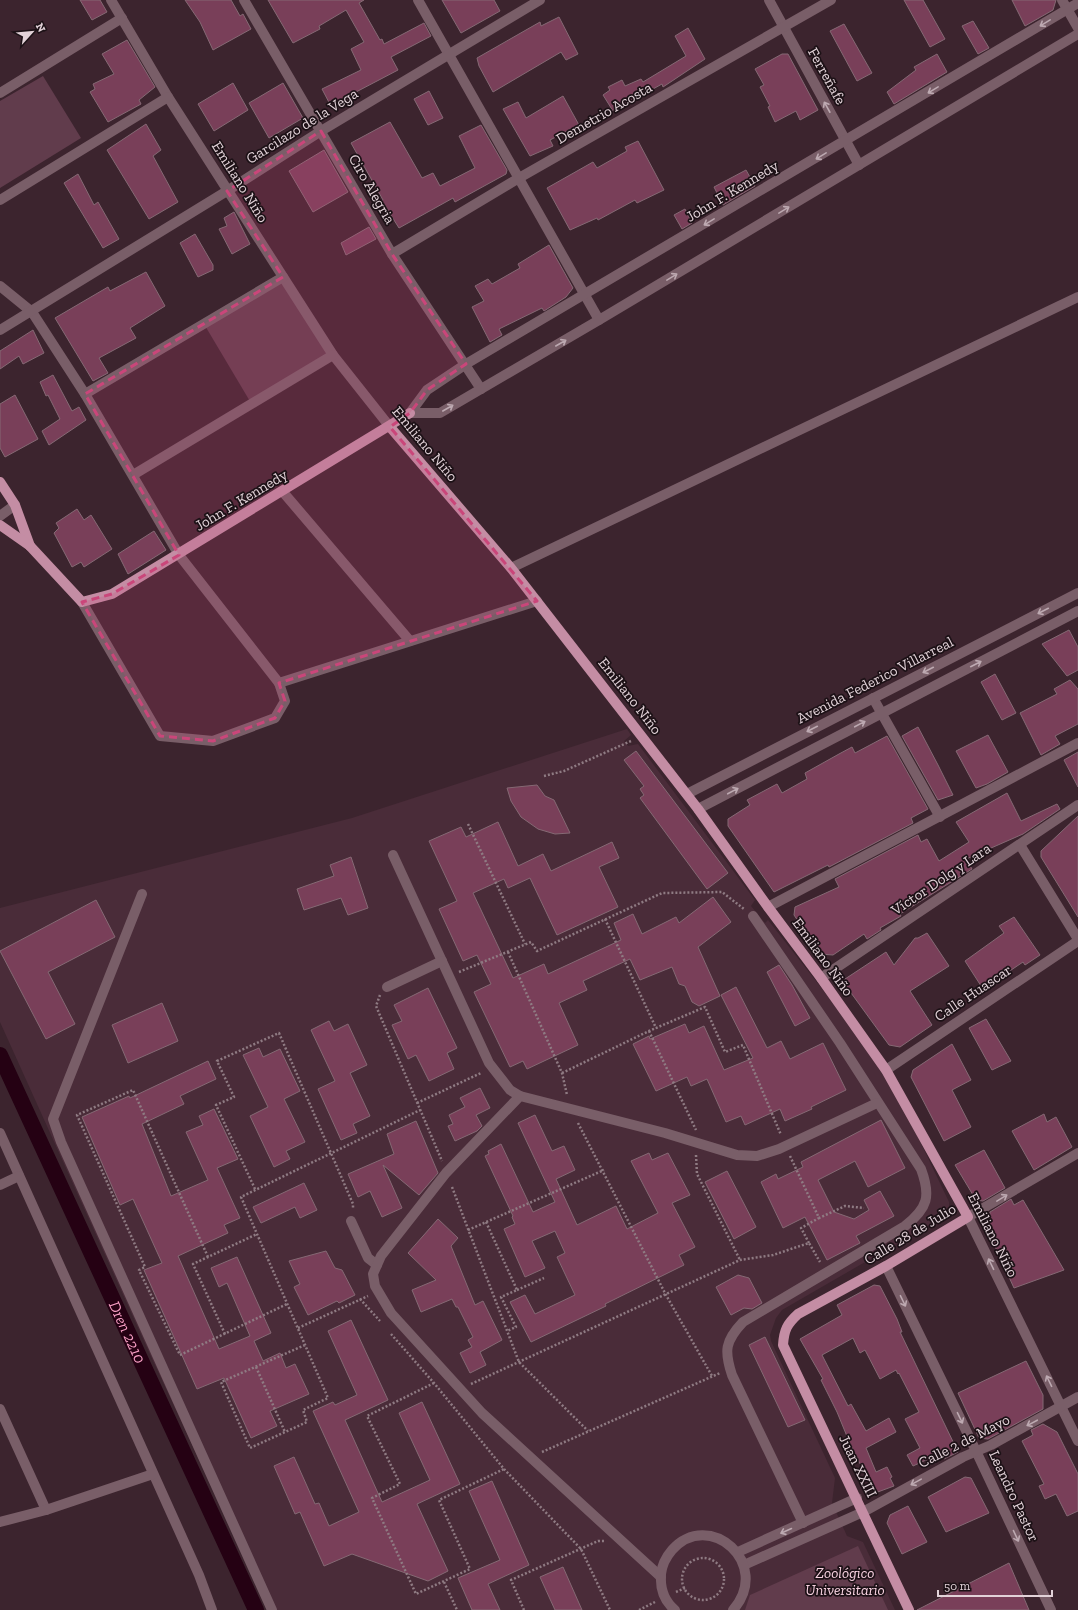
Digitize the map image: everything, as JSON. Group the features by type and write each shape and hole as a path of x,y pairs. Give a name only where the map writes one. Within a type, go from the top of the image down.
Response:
{"main road":[{"name":"John F. Kennedy","path":"82,602 112,594 283,492 390,427 410,413"},
{"name":"Emiliano Niño","path":"390,427 511,568 537,601 687,794 768,907 822,978 886,1070 968,1217"},
{"path":"0,482 15,505 30,546"},
{"path":"0,525 30,546 82,602"},
{"name":"Calle 28 de Julio","path":"784,1334 788,1324 798,1314 886,1266 968,1217"},
{"name":"Juan XXIII","path":"784,1334 783,1345 909,1610"}],"street":[{"name":"Emiliano Niño","path":"111,0 168,97 333,355 390,427"},
{"name":"Ciro Alegria","path":"244,0 392,254 466,364 481,389"},
{"path":"418,0 599,320"},
{"name":"Garcilazo de la Vega","path":"0,330 32,312 321,131 540,0"},
{"name":"Ferreñafe","path":"769,0 859,165"},
{"name":"Demetrio Acosta","path":"392,254 519,178 831,0"},
{"path":"1062,0 1078,28"},
{"name":"John F. Kennedy","path":"410,413 426,390 466,364 1078,3"},
{"path":"0,93 122,18"},
{"path":"410,413 440,413 599,320 1078,34"},
{"path":"0,200 168,97"},
{"path":"85,394 283,277"},
{"path":"0,286 32,312 85,394 179,555 279,683 285,701 275,718 213,741 160,736 82,602"},
{"path":"511,568 1078,297"},
{"path":"133,475 333,355"},
{"path":"283,492 410,641"},
{"path":"0,516 15,505"},
{"name":"Avenida Federico Villarreal","path":"687,794 1078,593"},
{"path":"279,683 537,601"},
{"path":"698,809 1078,611"},
{"path":"873,698 940,817"},
{"path":"768,907 1078,743"},
{"name":"Víctor Dolg y Lara","path":"822,978 1078,805"},
{"path":"1020,844 1078,940"},
{"path":"394,855 492,1068 510,1090 520,1096 665,1133 737,1155 757,1156 785,1145 877,1103"},
{"path":"142,894 53,1119 61,1142 272,1610"},
{"path":"753,916 840,1043 877,1103 921,1169 927,1186 926,1198 920,1214 905,1226 743,1322 732,1334 727,1346 727,1361 730,1368 803,1523"},
{"name":"Calle Huascar","path":"886,1070 1078,940"},
{"path":"387,987 442,961"},
{"path":"520,1096 446,1173 381,1256 374,1274 375,1286 391,1313 482,1413 661,1577"},
{"path":"0,1133 199,1575 212,1610"},
{"name":"Calle 28 de Julio","path":"968,1217 1078,1153"},
{"path":"0,1185 19,1176"},
{"name":"Emiliano Niño","path":"968,1217 1078,1441"},
{"path":"351,1221 368,1258 377,1265"},
{"name":"Leandro Pastor","path":"886,1266 1051,1610"},
{"name":"Calle 2 de Mayo","path":"744,1565 863,1512 963,1457 1078,1397"},
{"path":"0,1409 3,1424 46,1510"},
{"path":"0,1522 46,1510 153,1474"},
{"path":"738,1552 857,1498"},
{"path":"675,1610 664,1595 661,1577 662,1568 667,1555 676,1545 688,1538 702,1535 715,1537 728,1543 738,1552 744,1565 747,1578 745,1590 740,1602 733,1610"}],"path":[{"path":"544,776 564,771 626,743"},
{"path":"468,824 525,944"},
{"path":"449,977 531,942 537,951 662,893 722,892 753,916"},
{"path":"605,919 656,1028"},
{"path":"508,952 562,1073 570,1108 604,1170 666,1295 712,1376"},
{"path":"562,1073 649,1031 706,1007 725,1052 743,1045 785,1145 819,1218"},
{"path":"649,1031 696,1130 697,1174 740,1260"},
{"path":"255,1189 216,1105 234,1097 217,1061 279,1033 353,1204 351,1221"},
{"path":"417,1103 492,1068"},
{"path":"208,1257 133,1090 77,1115 145,1267 139,1270 180,1356 287,1304"},
{"path":"305,1345 221,1382 250,1448 307,1422 303,1410 328,1398 257,1234 240,1197 420,1110"},
{"path":"468,1230 604,1170"},
{"path":"826,1273 801,1228 845,1206 864,1208"},
{"path":"486,1222 518,1290"},
{"path":"224,1334 193,1264 257,1234"},
{"path":"444,1395 740,1260 773,1255 809,1243"},
{"path":"507,1330 516,1326 501,1297 544,1278"},
{"path":"298,1328 378,1291"},
{"path":"360,1299 382,1323"},
{"path":"387,1329 434,1383 504,1469 581,1549 610,1610"},
{"path":"519,1362 588,1431"},
{"path":"256,1367 285,1432"},
{"path":"530,1457 730,1368"},
{"path":"434,1383 367,1416 400,1484 372,1498 416,1594 470,1570 439,1500 504,1469"},
{"path":"524,1610 511,1580 598,1541 622,1541"},
{"path":"704,1558 716,1563 720,1567 724,1580 720,1592 709,1599 703,1600 690,1596 683,1585 683,1572 686,1566 691,1562 704,1558"},
{"path":"444,1582 457,1610"}],"highlighted area":[{"path":"321,131 392,254 466,364 427,390 410,413 390,427 537,601 279,683 285,701 275,718 213,741 160,736 82,602 112,594 179,555 85,394 283,277 227,191"}],"shaded area":[{"path":"627,729 631,735 624,741 628,746 638,744 755,900 751,906 765,923 768,920 886,1070 949,1202 949,1208 943,1217 782,1310 776,1318 770,1335 771,1341 835,1478 832,1503 847,1536 863,1542 895,1610 269,1610 149,1352 0,1022 0,908 352,818"}],"green space":[{"path":"43,76 81,138 0,188 0,101"},
{"path":"283,277 333,355 251,403 204,324"},
{"name":"Zoológico Universitario","path":"858,1546 888,1610 745,1610 750,1595"}],"building":[{"path":"80,0 100,0 107,12 92,20"},
{"path":"185,0 231,0 240,16 243,14 251,29 213,50 200,22"},
{"path":"268,0 364,0 359,3 380,40 382,39 384,44 424,23 431,36 391,57 398,70 356,92 358,96 333,110 322,89 361,70 351,49 364,42 346,10 319,26 320,29 293,43"},
{"path":"442,0 494,0 500,11 461,33"},
{"path":"904,0 923,0 945,39 930,47"},
{"path":"1012,0 1056,0 1053,10 1025,26"},
{"path":"559,17 578,54 566,60 561,52 493,92 479,66 477,58 540,22 541,26"},
{"path":"973,21 989,48 978,54 962,26"},
{"path":"844,24 872,73 857,81 830,31"},
{"path":"688,28 705,59 663,87 662,84 613,111 603,95 610,90 608,87 622,80 625,86 641,79 643,82 686,56 675,36"},
{"path":"127,40 155,87 139,100 141,104 108,122 90,92 95,89 93,84 114,74 102,54"},
{"path":"782,54 788,54 818,110 800,120 796,111 775,122 768,107 770,106 760,87 764,85 755,69"},
{"path":"937,54 947,72 894,104 887,92 916,70 914,67"},
{"path":"233,83 248,110 214,131 198,104"},
{"path":"283,83 303,118 269,138 249,103"},
{"path":"429,91 443,118 428,125 414,99"},
{"path":"563,96 579,125 550,140 553,146 530,156 503,109 518,102 526,118"},
{"path":"390,122 422,178 433,173 440,186 475,168 459,136 481,125 507,170 506,174 455,202 453,198 399,228 382,201 383,200 351,143"},
{"path":"146,124 161,150 153,156 178,202 149,219 107,150"},
{"path":"638,141 664,190 637,203 635,200 598,220 597,218 570,230 547,188 593,162 597,168 627,151 625,147"},
{"path":"324,150 348,192 313,212 289,171"},
{"path":"746,170 755,186 723,205 714,187"},
{"path":"78,174 94,205 98,202 119,239 103,248 64,183"},
{"path":"685,209 692,223 682,229 674,215"},
{"path":"234,212 250,244 232,254 219,229 227,226 224,218"},
{"path":"369,227 376,239 346,255 341,243"},
{"path":"195,234 213,265 213,270 198,277 180,243"},
{"path":"549,245 573,288 566,297 544,311 542,308 499,329 502,335 490,342 472,307 484,301 475,286 488,279 492,284 520,268 518,264"},
{"path":"146,272 165,306 130,328 136,338 99,358 108,373 93,381 55,318 108,287 110,291"},
{"path":"33,330 44,353 23,364 19,356 0,369 0,351"},
{"path":"53,375 72,411 79,407 86,420 49,445 42,431 60,419 48,395 46,396 40,382"},
{"path":"15,395 38,439 5,457 0,448 0,404"},
{"path":"77,509 84,520 91,515 112,549 84,567 81,562 72,567 54,533 59,528 56,523"},
{"path":"154,531 166,550 128,574 118,554"},
{"path":"1069,630 1078,647 1078,670 1067,676 1042,644"},
{"path":"995,674 1016,713 1002,720 981,682"},
{"path":"1070,680 1078,689 1078,724 1055,736 1060,744 1041,755 1020,713 1057,694 1054,689"},
{"path":"918,727 953,795 938,800 902,736"},
{"path":"988,735 1008,772 987,784 976,788 956,751"},
{"path":"887,736 928,809 911,818 913,823 829,867 828,865 774,892 728,826 728,819 750,805 747,800 777,784 782,793 807,779 805,773 839,754 852,747 855,753"},
{"path":"636,751 728,873 707,889 640,798 644,795 640,789 644,786 624,760"},
{"path":"1078,752 1078,787 1064,760"},
{"path":"537,785 545,796 554,800 570,833 555,834 538,829 521,817 511,801 507,788"},
{"path":"1007,793 1021,821 1057,804 1060,809 1023,834 966,859 972,869 900,914 901,916 880,928 881,930 867,939 864,934 833,955 820,954 794,915 795,907 839,887 835,879 918,835 921,842 927,839 939,861 969,842 956,822"},
{"path":"1078,816 1078,917 1041,857 1041,851"},
{"path":"498,822 518,866 543,854 551,871 612,842 619,858 599,867 618,907 557,935 530,878 508,888 504,879 473,893 513,978 544,964 548,974 621,940 614,923 633,914 642,934 676,917 679,923 713,897 731,922 698,947 720,996 699,1006 692,1002 685,986 679,984 672,967 640,980 630,959 583,981 587,990 559,1003 578,1045 527,1069 523,1061 510,1067 474,992 491,984 477,955 463,961 439,909 457,901 429,841 461,827 466,837"},
{"path":"351,857 368,908 348,915 341,898 304,910 297,889 334,876 330,865"},
{"path":"96,900 115,937 48,972 75,1024 46,1039 0,951"},
{"path":"1014,917 1040,955 1025,965 1023,962 983,989 965,961 1004,933 999,926"},
{"path":"927,933 949,966 910,991 932,1025 900,1047 889,1045 846,986 845,979 886,952 894,965 915,938"},
{"path":"779,965 810,1018 795,1026 767,972"},
{"path":"736,987 767,1048 781,1041 790,1059 823,1043 846,1090 811,1107 812,1109 785,1121 780,1109 745,1125 741,1116 726,1122 707,1079 691,1086 687,1077 656,1091 633,1044 649,1036 650,1039 685,1024 689,1033 704,1026 724,1070 753,1058 721,995"},
{"path":"428,988 457,1048 447,1053 454,1069 429,1081 416,1055 408,1059 392,1025 402,1021 394,1005"},
{"path":"162,1003 178,1041 128,1063 112,1025"},
{"path":"986,1019 1011,1061 992,1070 969,1028"},
{"path":"329,1021 334,1031 348,1024 367,1065 350,1073 370,1116 353,1124 357,1133 341,1140 318,1089 335,1081 311,1030"},
{"path":"952,1044 971,1080 952,1090 971,1127 944,1141 911,1077 913,1070"},
{"path":"259,1048 263,1057 280,1049 300,1091 284,1099 305,1142 286,1151 290,1159 274,1167 250,1116 268,1107 243,1055"},
{"path":"208,1061 216,1079 180,1096 184,1104 142,1124 171,1196 208,1180 186,1132 203,1125 199,1116 214,1109 238,1159 217,1168 240,1218 224,1225 228,1233 178,1256 219,1349 250,1336 227,1283 219,1287 211,1268 237,1257 271,1333 254,1341 263,1361 280,1353 286,1368 295,1364 309,1394 270,1411 277,1426 251,1438 224,1378 197,1389 144,1270 162,1263 133,1199 120,1205 82,1117 129,1096 130,1098"},
{"path":"480,1088 490,1108 476,1115 482,1126 477,1131 455,1141 448,1126 453,1124 449,1115 465,1107 460,1098"},
{"path":"1044,1114 1047,1122 1056,1117 1072,1147 1034,1170 1012,1131"},
{"path":"535,1115 552,1151 564,1146 575,1170 556,1179 577,1225 616,1206 627,1229 658,1213 631,1161 649,1153 652,1160 668,1153 690,1195 672,1203 695,1247 679,1255 684,1265 605,1304 606,1306 531,1342 510,1302 525,1295 535,1314 575,1295 557,1257 565,1253 555,1231 532,1241 545,1268 525,1277 504,1229 515,1224 512,1217 513,1216 485,1156 489,1154 488,1151 501,1144 533,1212 555,1202 518,1123"},
{"path":"881,1120 905,1168 868,1187 855,1161 818,1180 834,1212 854,1219 869,1210 864,1200 880,1191 894,1216 856,1236 860,1243 827,1260 805,1217 783,1228 761,1182 776,1174 778,1179 803,1167 801,1162"},
{"path":"416,1121 438,1173 419,1195 383,1165 402,1208 382,1217 370,1191 358,1197 348,1174 394,1154 387,1134"},
{"path":"984,1150 1005,1188 983,1201 976,1200 955,1165"},
{"path":"727,1171 756,1227 734,1239 705,1182"},
{"path":"304,1183 317,1210 300,1218 295,1207 261,1223 253,1207"},
{"path":"1011,1199 1014,1205 1023,1200 1064,1270 1014,1288 988,1231 990,1212"},
{"path":"438,1219 458,1238 451,1246 475,1305 483,1301 502,1340 480,1352 486,1365 470,1373 460,1353 472,1347 468,1340 473,1337 458,1307 456,1307 452,1299 421,1312 412,1290 436,1280 408,1253"},
{"path":"326,1251 335,1268 342,1270 355,1295 339,1303 337,1301 308,1315 294,1287 300,1284 289,1261"},
{"path":"738,1275 749,1278 762,1303 752,1309 744,1308 731,1315 716,1287"},
{"path":"874,1285 880,1286 897,1319 902,1332 900,1332 958,1452 944,1459 942,1456 928,1464 926,1460 913,1466 907,1455 920,1448 905,1419 919,1412 899,1373 898,1374 896,1370 880,1379 865,1350 860,1353 853,1338 822,1355 848,1406 851,1404 866,1431 889,1418 896,1432 866,1448 876,1472 887,1467 892,1477 890,1478 894,1486 875,1493 851,1446 837,1412 821,1380 823,1379 800,1339 842,1315 837,1305"},
{"path":"351,1320 388,1400 345,1420 382,1502 430,1480 399,1413 422,1402 460,1484 417,1504 448,1571 428,1581 352,1554 324,1566 300,1512 295,1514 274,1466 294,1457 315,1504 319,1503 329,1526 359,1512 313,1411 333,1402 335,1405 357,1395 328,1331"},
{"path":"765,1337 805,1420 788,1427 749,1345"},
{"path":"1026,1361 1043,1395 1043,1409 988,1439 979,1438 958,1393"},
{"path":"1043,1424 1057,1432 1078,1474 1078,1511 1067,1516 1056,1494 1045,1499 1039,1486 1044,1484 1022,1441 1033,1435 1031,1430"},
{"path":"965,1477 971,1478 989,1513 946,1532 928,1497"},
{"path":"492,1481 529,1565 488,1584 500,1610 472,1610 458,1578 500,1560 469,1491"},
{"path":"908,1506 927,1542 902,1554 887,1523 890,1515"},
{"path":"1009,1563 1029,1610 917,1610"},
{"path":"563,1567 582,1610 555,1610 540,1577"}],"waterway":[{"name":"Dren 2210","path":"0,1055 256,1610"}]}
